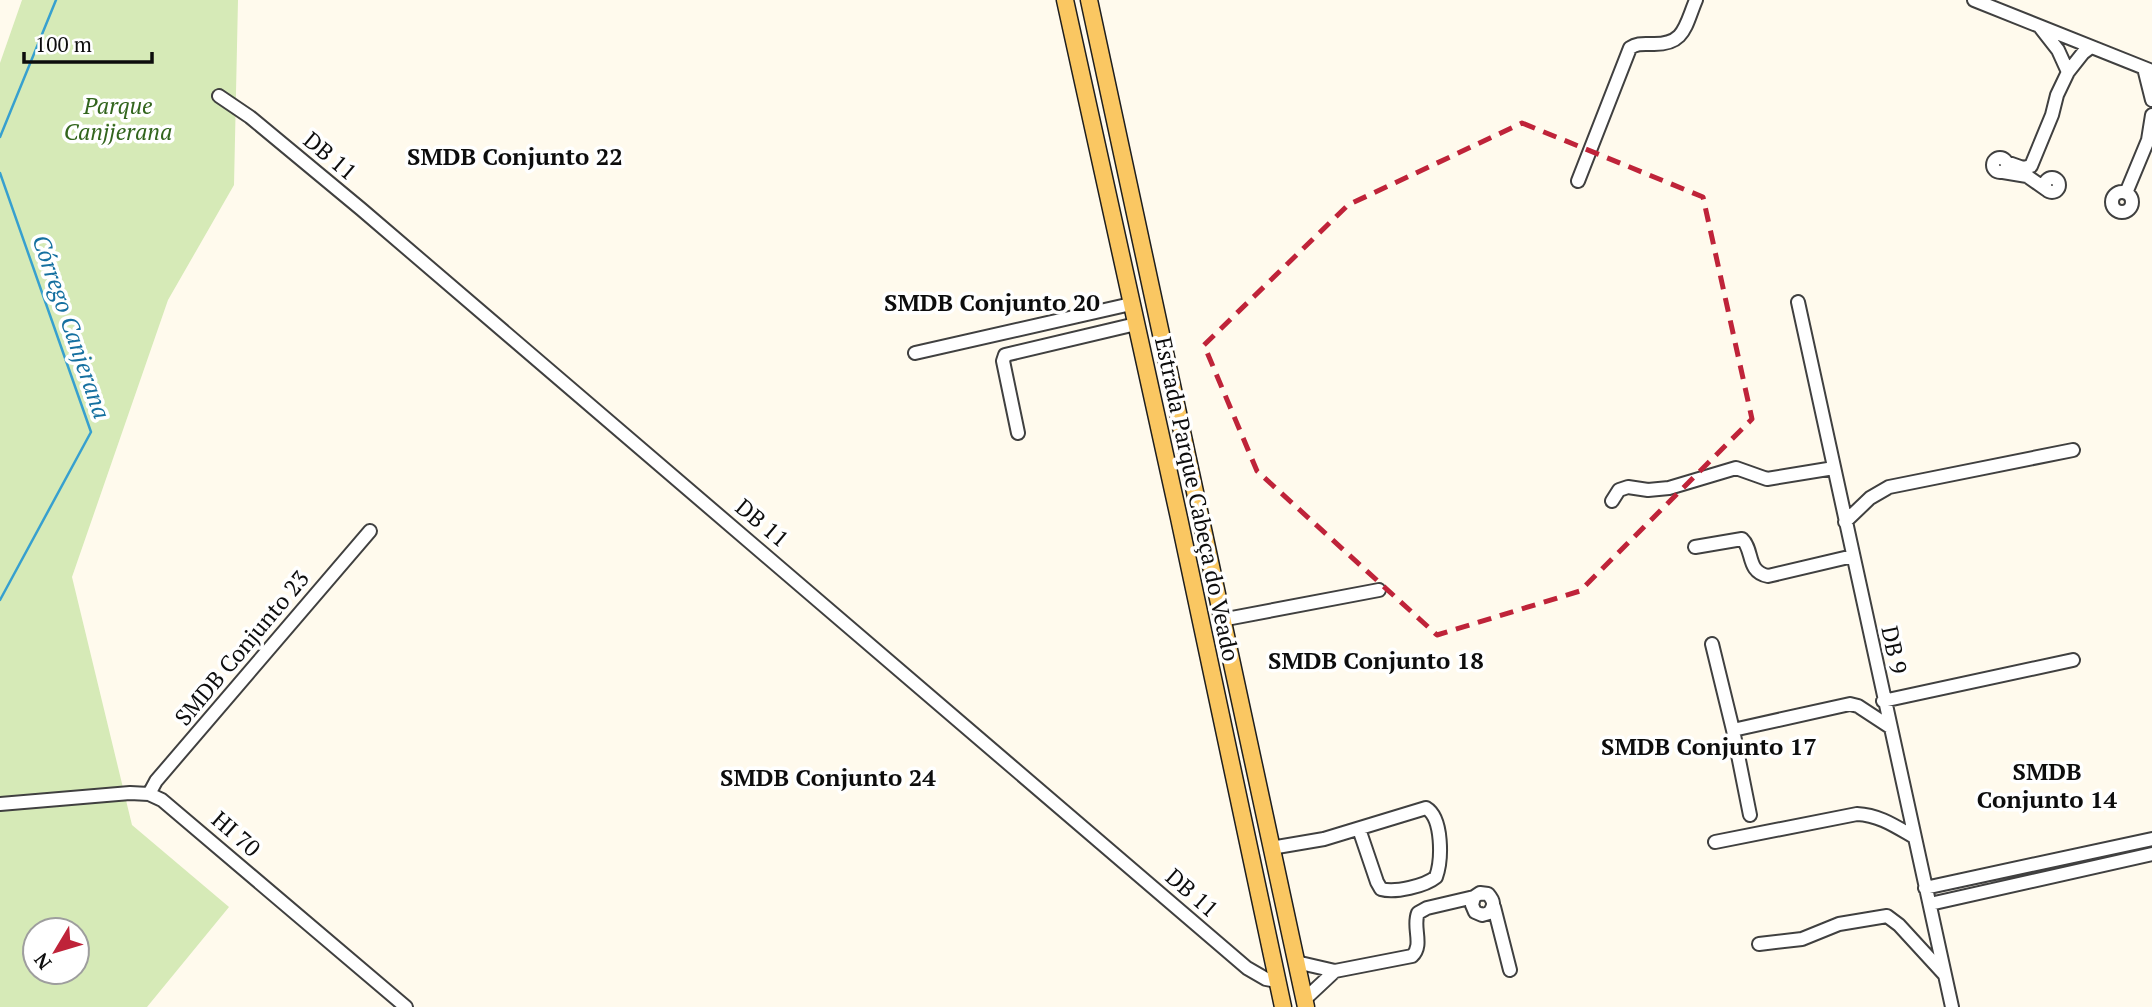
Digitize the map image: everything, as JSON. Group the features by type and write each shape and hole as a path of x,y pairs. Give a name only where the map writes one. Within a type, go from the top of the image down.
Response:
{"main road":[{"name":"Estrada Parque Cabeça do Veado","path":"1065,0 1283,1007"},
{"name":"Estrada Parque Cabeça do Veado","path":"1089,0 1305,1004"},
{"path":"1244,829 1267,826"}],"street":[{"path":"1578,181 1630,48 1637,44 1667,44 1676,40 1684,30 1696,0"},
{"path":"1974,0 2148,69 2152,100"},
{"path":"2040,26 2058,50 2068,72"},
{"path":"2031,166 2068,72 2078,58 2091,47"},
{"name":"DB 11","path":"219,96 250,117 361,209 1247,968 1266,979 1277,981"},
{"path":"2126,193 2148,139 2152,115"},
{"path":"2031,166 2051,184 2004,167 2022,168 2031,166"},
{"name":"DB 9","path":"1798,302 1883,701 1952,1007"},
{"path":"915,353 1131,304"},
{"path":"1018,433 1003,361 1005,355 1136,324"},
{"path":"1845,522 1870,498 1889,487 2073,450"},
{"path":"1612,501 1615,493 1623,488 1669,488 1737,468 1767,479 1834,468"},
{"name":"SMDB Conjunto 23","path":"149,794 156,781 370,531"},
{"path":"1695,547 1742,539 1747,544 1754,569 1768,576 1853,556"},
{"path":"1221,620 1379,590"},
{"path":"1712,644 1750,815"},
{"path":"1883,701 2073,660"},
{"path":"1732,730 1850,704 1858,706 1890,727"},
{"path":"0,804 130,793 149,794"},
{"name":"HI 70","path":"149,794 172,807 406,1007"},
{"path":"1271,848 1324,839 1420,808 1430,810 1436,820 1439,866 1436,877 1428,882 1389,891 1381,889 1359,829"},
{"path":"1716,842 1857,814 1885,820 1914,837"},
{"path":"1926,888 2152,839"},
{"path":"1930,904 2152,854"},
{"path":"1296,962 1335,971 1412,956 1416,954 1418,946 1418,912 1474,897 1472,905 1475,912 1482,915 1489,913 1494,907 1510,970"},
{"path":"1759,944 1802,939 1829,927 1887,916 1899,925 1945,975"},
{"path":"1305,1004 1335,971"}],"highlighted area":[{"path":"1522,123 1703,197 1752,419 1580,591 1437,635 1257,471 1204,345 1348,205"}],"green space":[{"name":"Parque Canjjerana","path":"22,0 238,0 234,185 168,300 72,577 132,825 229,907 147,1007 0,1007 0,63"}],"waterway":[{"name":"Córrego Canjerana","path":"0,137 56,0"},
{"name":"Córrego Canjerana","path":"0,173 91,432 0,600"}],"district":[{"name":"SMDB Conjunto 22","path":"515,157"},
{"name":"SMDB Conjunto 20","path":"992,303"},
{"name":"SMDB Conjunto 18","path":"1376,661"},
{"name":"SMDB Conjunto 17","path":"1709,747"},
{"name":"SMDB Conjunto 24","path":"828,778"},
{"name":"SMDB Conjunto 14","path":"2047,786"}]}
